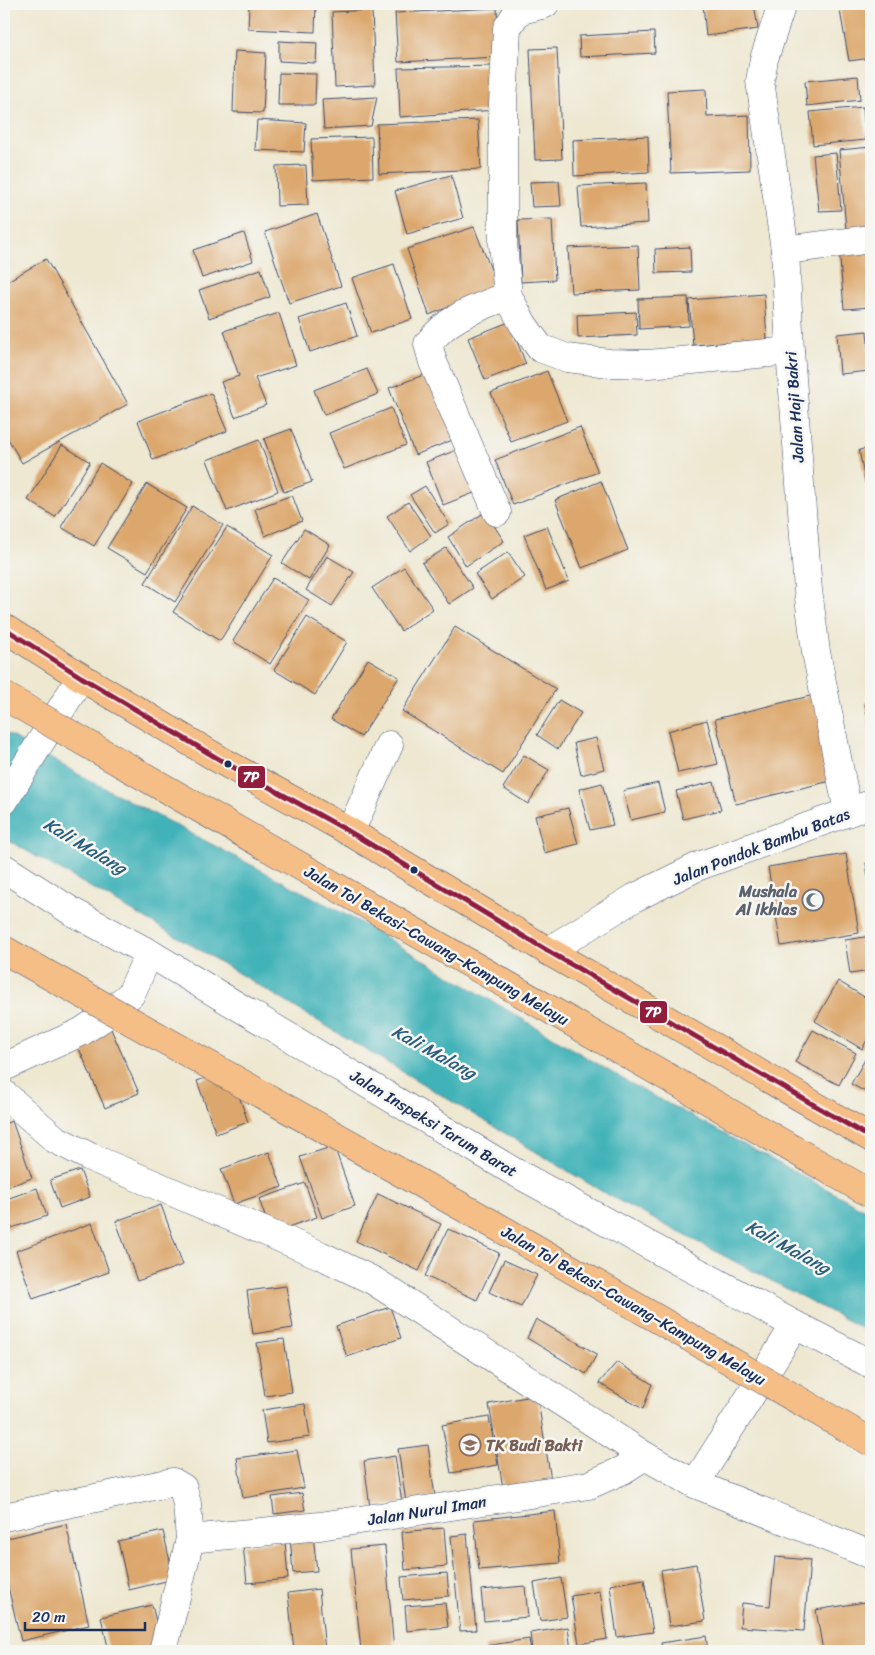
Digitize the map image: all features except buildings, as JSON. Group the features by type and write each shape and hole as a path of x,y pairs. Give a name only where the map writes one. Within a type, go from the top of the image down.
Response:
{"main road":[{"path":"4,628 81,677 222,761 350,832 548,951 871,1138"},
{"name":"Jalan Tol Bekasi–Cawang–Kampung Melayu","path":"4,696 871,1194"},
{"name":"Jalan Tol Bekasi–Cawang–Kampung Melayu","path":"4,950 498,1227 871,1442"}],"street":[{"path":"545,4 518,12 507,28 503,103 503,244 508,296 523,324 540,348 567,358 609,363 648,364 790,351"},
{"name":"Jalan Haji Bakri","path":"782,4 764,58 760,82 785,250 790,351 808,590 816,652 860,808"},
{"path":"785,250 871,239"},
{"path":"497,512 433,362 428,344 433,337 463,313 508,296"},
{"path":"4,801 81,677"},
{"path":"350,832 389,745"},
{"name":"Jalan Pondok Bambu Batas","path":"548,951 634,898 700,866 860,808"},
{"name":"Jalan Inspeksi Tarum Barat","path":"4,868 71,911 149,953 511,1170 795,1326 871,1364"},
{"path":"4,1068 81,1032 104,1017 131,994 149,953"},
{"path":"4,1094 32,1121 55,1139 90,1157 320,1255 374,1281 645,1456 695,1484 871,1555"},
{"path":"695,1484 795,1326"},
{"name":"Jalan Nurul Iman","path":"190,1539 320,1526 589,1485 623,1470 645,1456"},
{"path":"4,1517 173,1482 183,1488 187,1504 190,1539 163,1651"}],"water":[{"name":"Kali Malang","path":"4,732 78,774 356,920 628,1082 871,1213 871,1333 606,1194 188,943 4,838"}],"transit line":[{"name":"7P","path":"4,628 81,677 222,761 350,832 548,951 871,1138"}],"place":[{"name":"Mushala Al Ikhlas","path":"813,900"},
{"name":"TK Budi Bakti","path":"470,1445"}]}
